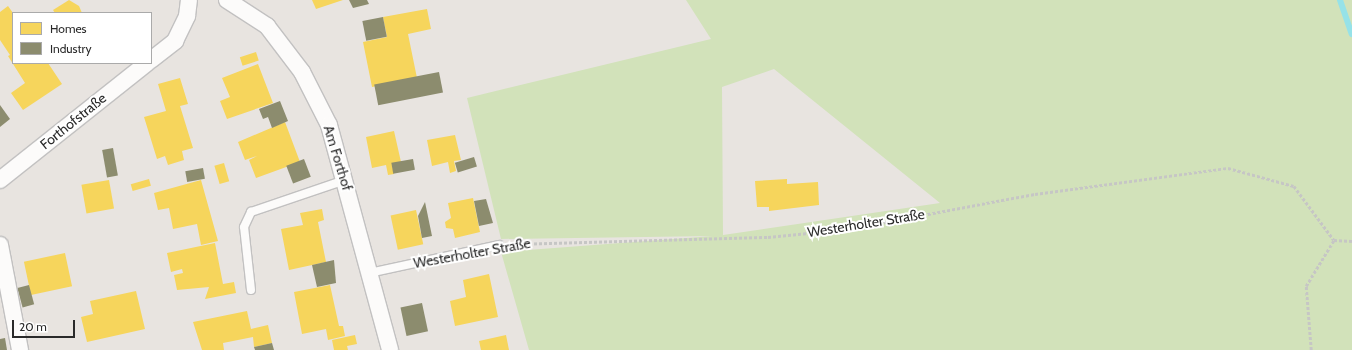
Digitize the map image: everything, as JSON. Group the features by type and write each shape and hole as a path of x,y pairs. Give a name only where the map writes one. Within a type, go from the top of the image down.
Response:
{"street":[{"path":"152,59 175,41 186,16 189,0"},
{"name":"Am Forthof","path":"227,0 267,26 302,72 329,125 390,350"},
{"name":"Forthofstraße","path":"0,180 146,64"},
{"path":"0,245 20,350"}],"lane":[{"path":"251,290 244,227 251,212 345,180"},
{"name":"Westerholter Straße","path":"369,273 499,245"}],"path":[{"name":"Westerholter Straße","path":"499,245 550,240 768,237 842,230 1035,194 1228,168 1294,186 1334,240"},
{"path":"1311,350 1306,286 1334,240 1352,241"}],"green space":[{"path":"686,0 1352,0 1352,350 529,350 501,252 713,236 501,239 467,98 711,39","holes":["774,69 940,203 723,235 722,87"]}],"building: Homes":[{"path":"69,0 79,6 82,12 54,12 53,10"},
{"path":"312,0 343,0 316,9"},
{"path":"8,6 12,12 12,62 8,56 10,55 0,40 0,12"},
{"path":"427,9 431,29 408,34 417,78 372,87 363,42 387,37 383,17"},
{"path":"256,52 259,61 243,66 240,57"},
{"path":"13,64 49,64 62,84 23,110 11,93 25,83"},
{"path":"258,64 273,103 227,119 220,101 230,97 222,78"},
{"path":"180,78 188,104 180,106 193,148 182,151 184,160 168,165 165,156 157,159 144,117 166,111 158,84"},
{"path":"285,122 300,162 256,178 249,160 257,156 245,160 238,142"},
{"path":"394,131 401,162 392,164 394,174 388,175 386,165 372,168 366,137"},
{"path":"455,135 461,160 454,161 456,171 450,173 448,162 432,166 427,140"},
{"path":"224,163 229,181 220,184 214,166"},
{"path":"149,179 151,186 133,191 131,184"},
{"path":"787,179 787,184 818,182 819,205 769,211 769,207 757,207 755,181"},
{"path":"109,180 114,209 86,213 81,185"},
{"path":"201,180 218,241 201,245 197,224 173,229 169,208 158,210 154,193"},
{"path":"473,198 480,232 455,238 453,229 446,228 445,222 451,218 448,203"},
{"path":"322,209 324,220 318,222 326,262 289,270 281,229 303,225 300,213"},
{"path":"416,210 423,244 398,250 391,215"},
{"path":"215,243 223,284 234,282 236,293 205,299 209,287 177,290 174,275 183,273 182,269 171,272 167,253"},
{"path":"65,253 72,286 31,295 24,262"},
{"path":"489,274 498,317 455,326 450,301 466,297 463,280"},
{"path":"330,285 339,326 343,326 345,336 328,340 326,329 302,334 294,292"},
{"path":"136,291 145,329 87,342 81,317 93,314 90,301"},
{"path":"247,311 251,329 268,325 272,343 254,347 253,337 223,343 224,350 202,350 193,322"},
{"path":"355,335 357,344 347,346 348,350 334,350 332,340"},
{"path":"506,335 509,350 481,350 479,341"}],"building: Industry":[{"path":"349,0 367,0 369,4 353,8"},
{"path":"383,17 387,37 366,41 362,21"},
{"path":"439,72 443,93 378,105 374,85"},
{"path":"280,101 288,121 272,128 268,117 263,119 259,109"},
{"path":"0,105 10,119 0,127"},
{"path":"113,148 118,176 107,177 102,150"},
{"path":"474,157 477,167 458,172 455,163"},
{"path":"304,159 311,177 293,184 286,166"},
{"path":"413,159 415,170 393,174 391,163"},
{"path":"203,168 205,179 187,182 185,171"},
{"path":"486,199 493,223 479,226 474,201"},
{"path":"425,202 432,236 422,238 418,216"},
{"path":"334,260 336,283 317,287 312,265"},
{"path":"29,285 34,304 23,307 17,288"},
{"path":"422,303 428,331 407,336 400,308"},
{"path":"5,338 7,350 0,350 0,339"},
{"path":"272,343 274,350 255,350 254,347"}],"waterway":[{"path":"1340,0 1352,34"}]}
